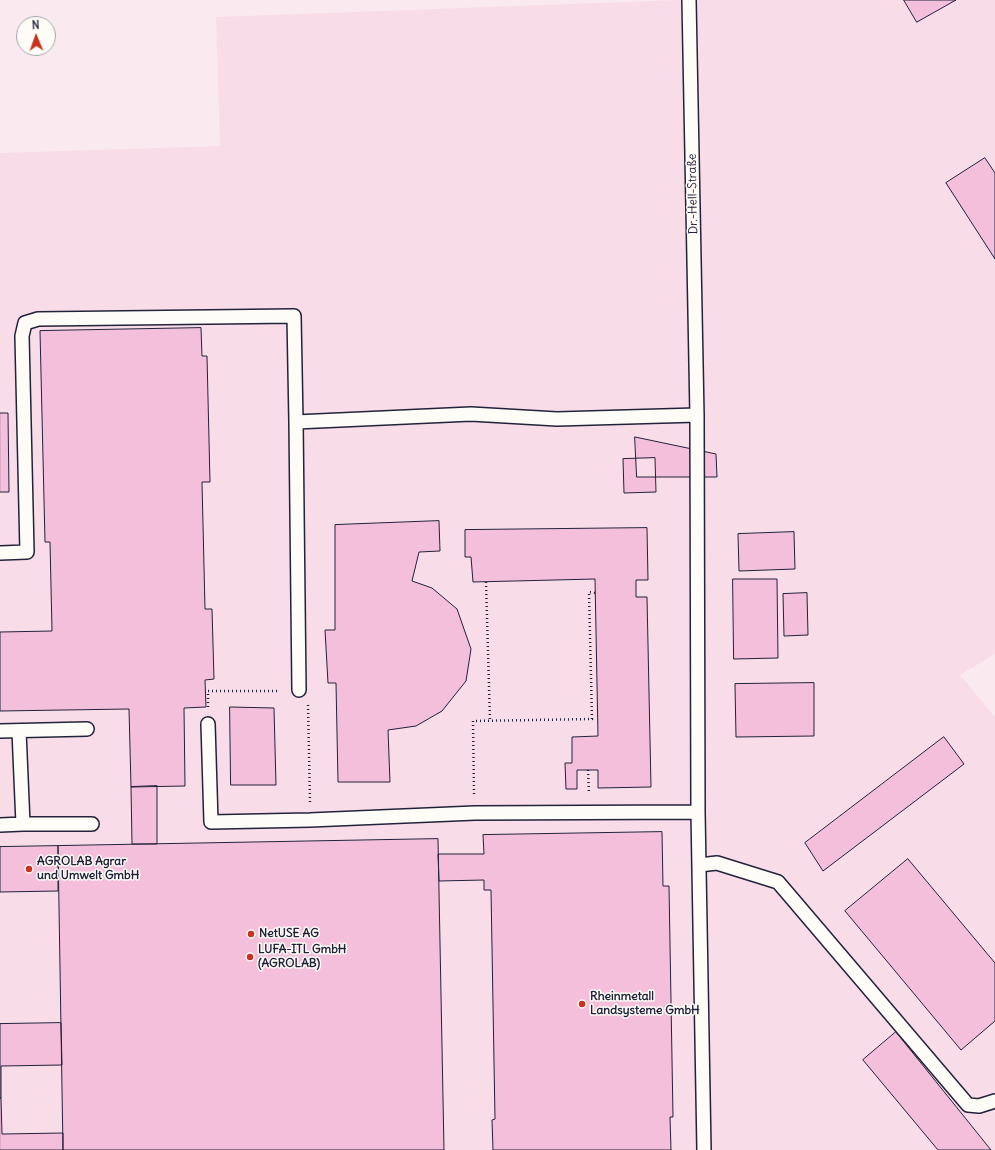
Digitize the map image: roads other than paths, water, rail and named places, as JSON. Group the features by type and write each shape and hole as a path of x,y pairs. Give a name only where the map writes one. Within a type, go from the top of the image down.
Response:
{"lane":[{"name":"Dr.-Hell-Straße","path":"689,0 697,415 698,812 704,1150"},
{"path":"0,553 26,552 22,336 25,323 38,319 294,316 299,690"},
{"path":"296,422 471,414 557,419 697,415"},
{"path":"208,724 211,822 310,820 475,813 698,812"},
{"path":"0,731 87,729"},
{"path":"19,731 23,824"},
{"path":"0,825 92,824"},
{"path":"699,865 717,863 778,882 968,1104 979,1106 995,1101"}],"place":[{"name":"AGROLAB Agrar und Umwelt GmbH","path":"29,869"},
{"name":"NetUSE AG","path":"251,934"},
{"name":"LUFA-ITL GmbH (AGROLAB)","path":"250,957"},
{"name":"Rheinmetall Landsysteme GmbH","path":"582,1004"}]}
